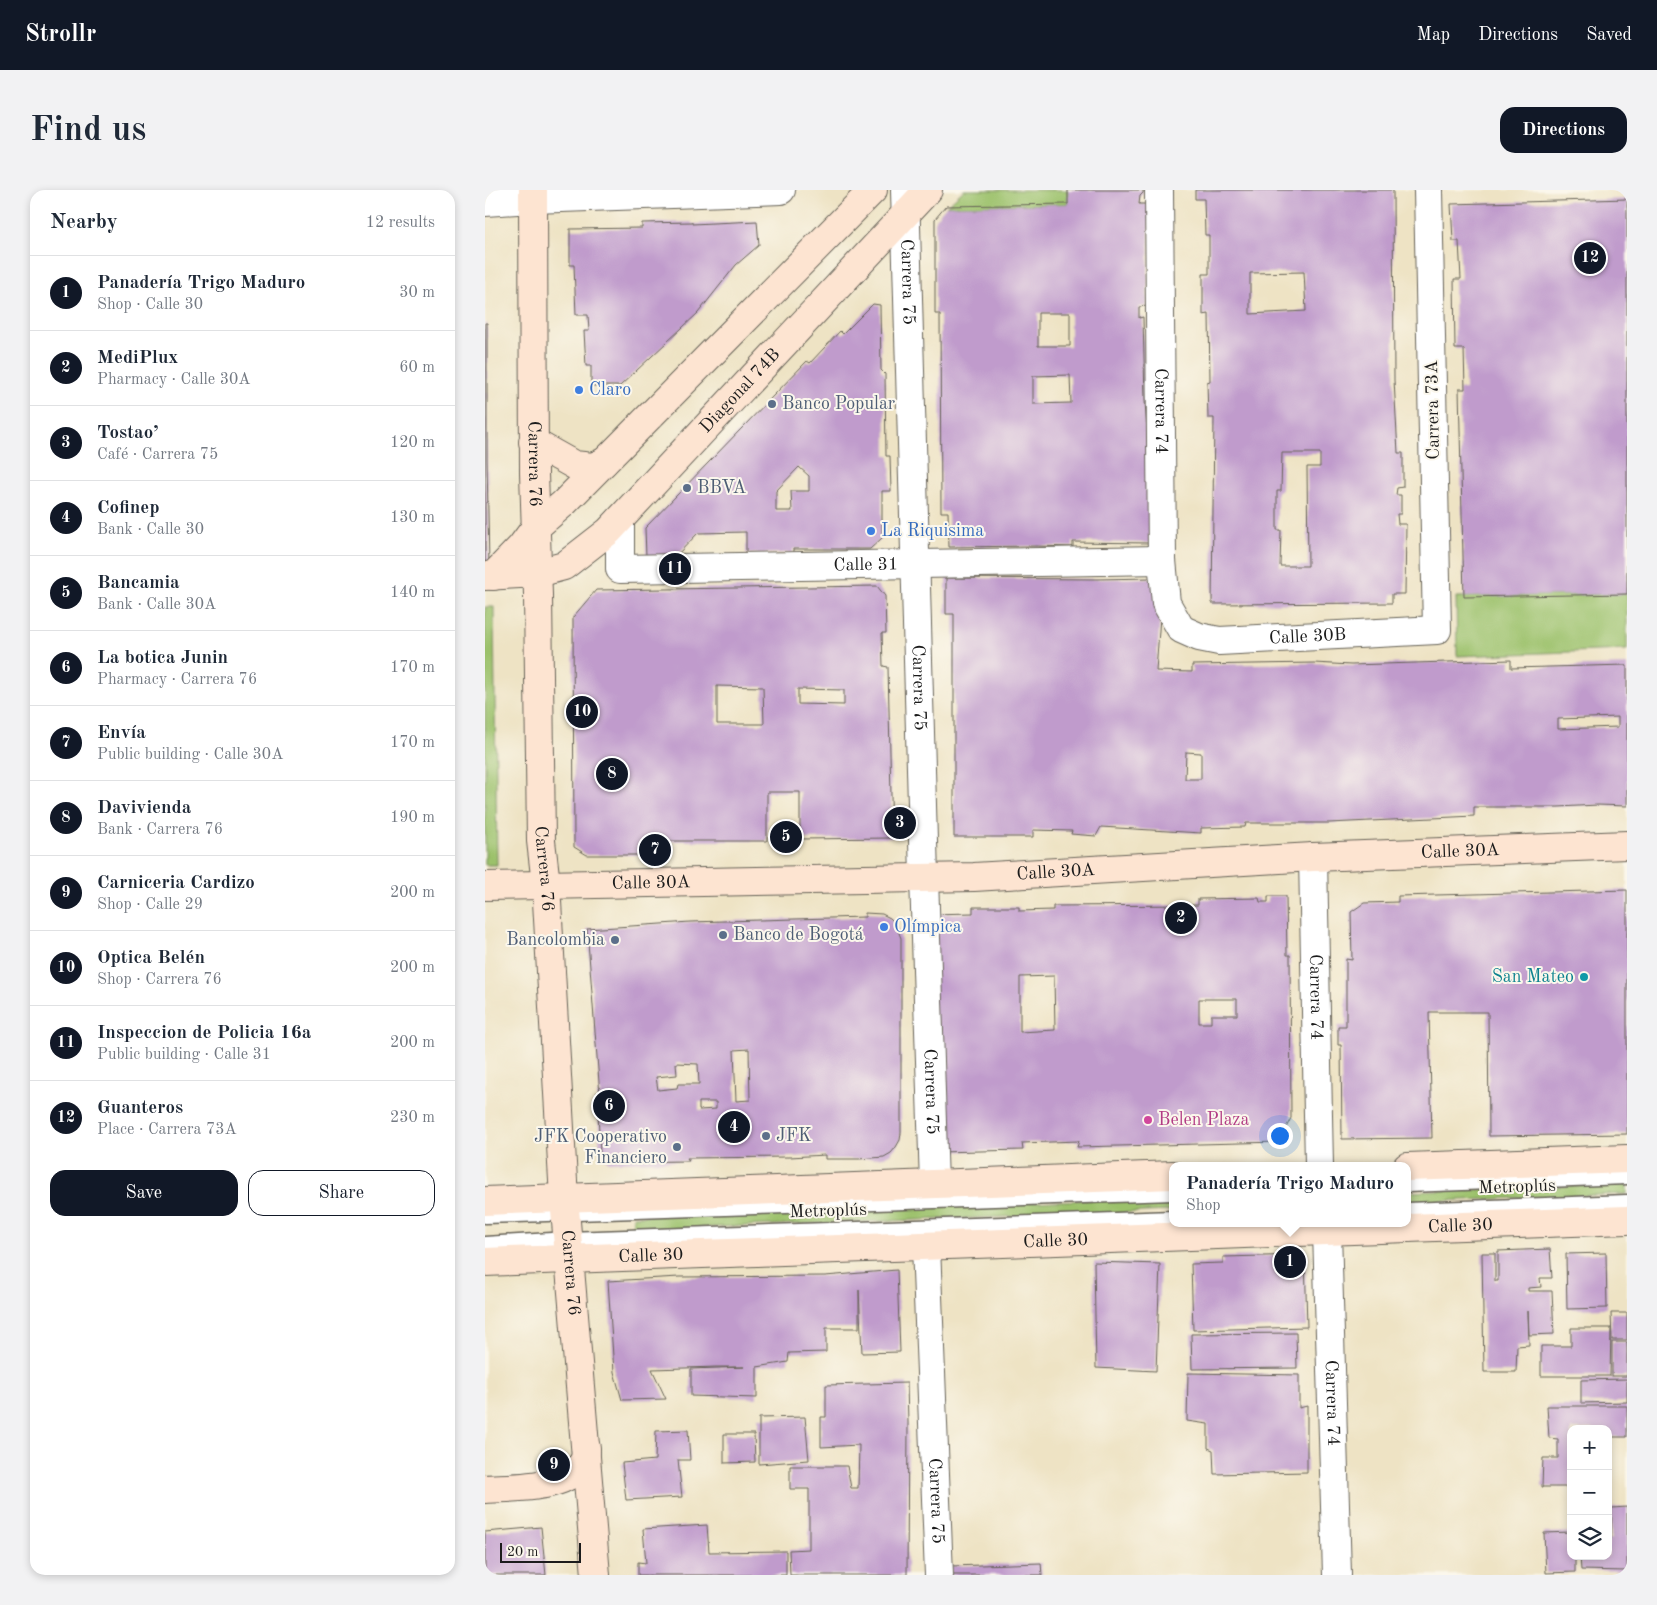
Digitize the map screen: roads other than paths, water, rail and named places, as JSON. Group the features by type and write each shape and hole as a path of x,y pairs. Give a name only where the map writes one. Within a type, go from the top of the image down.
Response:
{"main road":[{"path":"489,576 521,546 535,528 564,503 604,462 848,200 873,190"},
{"name":"Diagonal 74B","path":"538,573 564,566 595,543 620,520 905,202 928,190"},
{"name":"Carrera 76","path":"533,194 533,442 538,573 541,841 546,884 564,1205 596,1575"},
{"path":"533,442 574,465 593,467 604,462"},
{"path":"489,576 538,573"},
{"name":"Calle 30A","path":"485,886 974,877 1313,857 1627,845"},
{"path":"1411,1167 1627,1159"},
{"path":"485,1201 564,1205 934,1184 1169,1176"},
{"name":"Calle 30","path":"485,1262 568,1249 926,1246 1627,1220"},
{"path":"549,1484 570,1475 579,1467 585,1458 585,1448"},
{"path":"485,1489 549,1484 575,1492 587,1500 591,1511"}],"street":[{"path":"485,202 533,194 781,190"},
{"name":"Carrera 74","path":"1159,190 1162,560 1166,602 1181,628"},
{"name":"Carrera 73A","path":"1428,190 1437,630"},
{"name":"Carrera 75","path":"905,202 934,1184"},
{"name":"Calle 31","path":"620,520 621,569 1162,560"},
{"name":"Calle 30B","path":"1181,628 1199,638 1219,641 1437,630"},
{"name":"Carrera 74","path":"1313,857 1319,1162"},
{"name":"Carrera 74","path":"1327,1231 1337,1575"},
{"name":"Carrera 75","path":"926,1246 939,1575"}],"lane":[{"name":"Metroplús","path":"1411,1184 1627,1176"},
{"name":"Metroplús","path":"485,1215 564,1205 1169,1192"},
{"name":"Metroplús","path":"1411,1211 1627,1204"},
{"name":"Metroplús","path":"485,1244 568,1249 1169,1219"}],"place":[{"name":"Guanteros","path":"1590,258"},
{"name":"Claro","path":"579,390"},
{"name":"Banco Popular","path":"772,404"},
{"name":"BBVA","path":"687,488"},
{"name":"La Riquisima","path":"871,531"},
{"name":"Inspeccion de Policia 16a","path":"675,569"},
{"name":"Optica Belén","path":"582,712"},
{"name":"Davivienda","path":"612,774"},
{"name":"Tostao’","path":"900,823"},
{"name":"Bancamia","path":"786,837"},
{"name":"Envía","path":"655,850"},
{"name":"MediPlux","path":"1181,918"},
{"name":"Olímpica","path":"884,927"},
{"name":"Banco de Bogotá","path":"723,935"},
{"name":"Bancolombia","path":"615,940"},
{"name":"San Mateo","path":"1584,977"},
{"name":"La botica Junin","path":"609,1106"},
{"name":"Belen Plaza","path":"1148,1120"},
{"name":"Cofinep","path":"734,1127"},
{"name":"JFK","path":"766,1136"},
{"name":"JFK Cooperativo Financiero","path":"677,1147"},
{"name":"Panadería Trigo Maduro","path":"1290,1262"},
{"name":"Carniceria Cardizo","path":"554,1465"}]}
